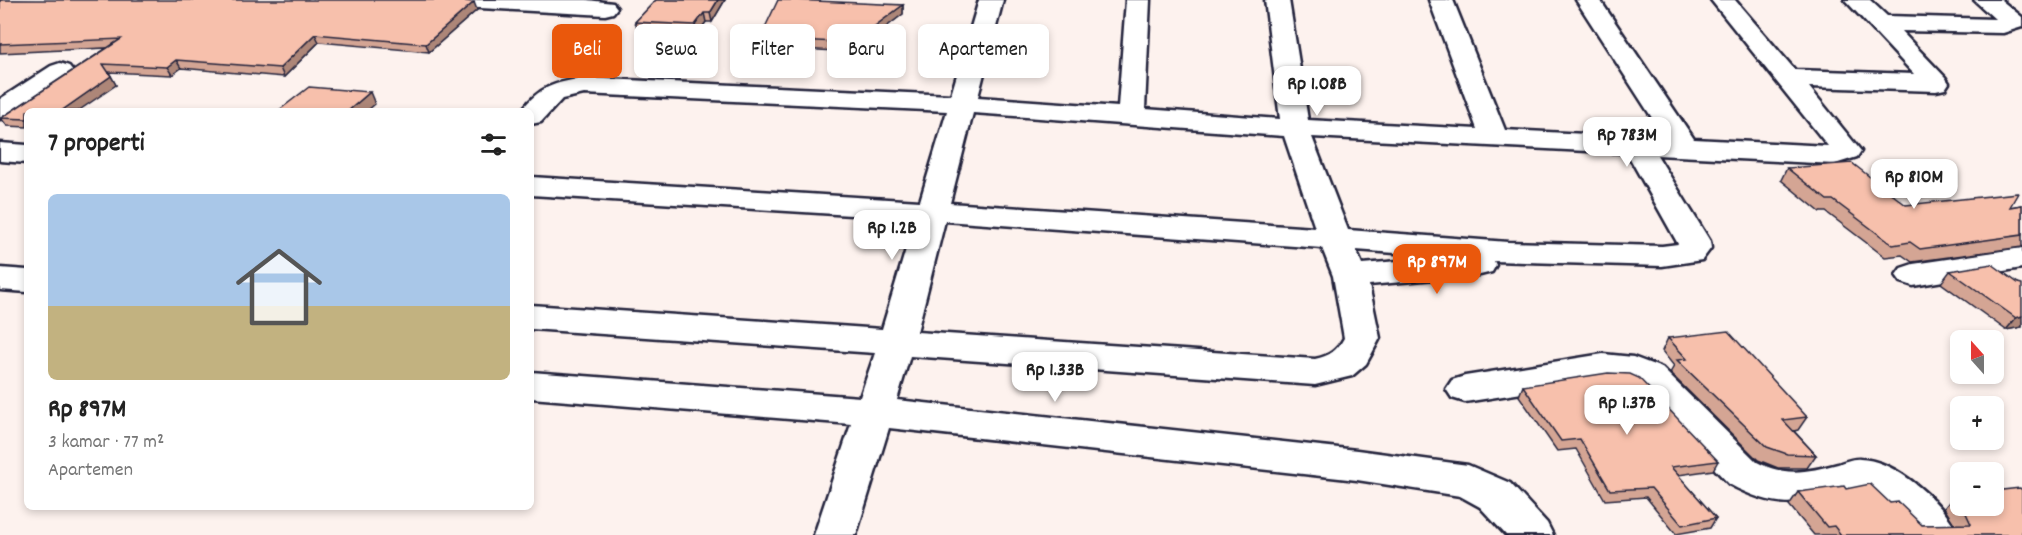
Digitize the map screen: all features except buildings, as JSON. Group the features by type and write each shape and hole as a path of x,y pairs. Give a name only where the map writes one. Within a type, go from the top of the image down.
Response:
{"street":[{"path":"460,0 605,8"},
{"path":"835,535 896,343 991,0"},
{"path":"1131,116 1138,0"},
{"path":"534,317 1315,372 1339,367 1353,355 1362,338 1350,276 1296,128 1277,0"},
{"path":"1441,0 1495,139"},
{"path":"1588,0 1686,148"},
{"path":"534,112 546,96 559,90 584,86 963,104 1296,128 1495,139 1835,155 1847,151 1723,0"},
{"path":"1788,78 1936,83 1881,22 1857,0"},
{"path":"1881,22 2003,26 2014,22 1986,0"},
{"path":"0,111 60,71"},
{"path":"534,186 933,211 1508,252 1662,256 1691,253 1695,248 1694,241 1637,146"},
{"path":"0,152 24,154"},
{"path":"1350,276 1472,266 1508,252"},
{"path":"1913,275 2006,260 2022,286"},
{"path":"0,279 24,281"},
{"path":"1465,389 1603,367 1637,370 1649,377 1743,473 1757,482 1780,489 1795,489 1859,474 1868,475 1887,485 1938,535"},
{"path":"534,385 874,412 1357,465 1468,482 1495,495 1532,535"}]}
